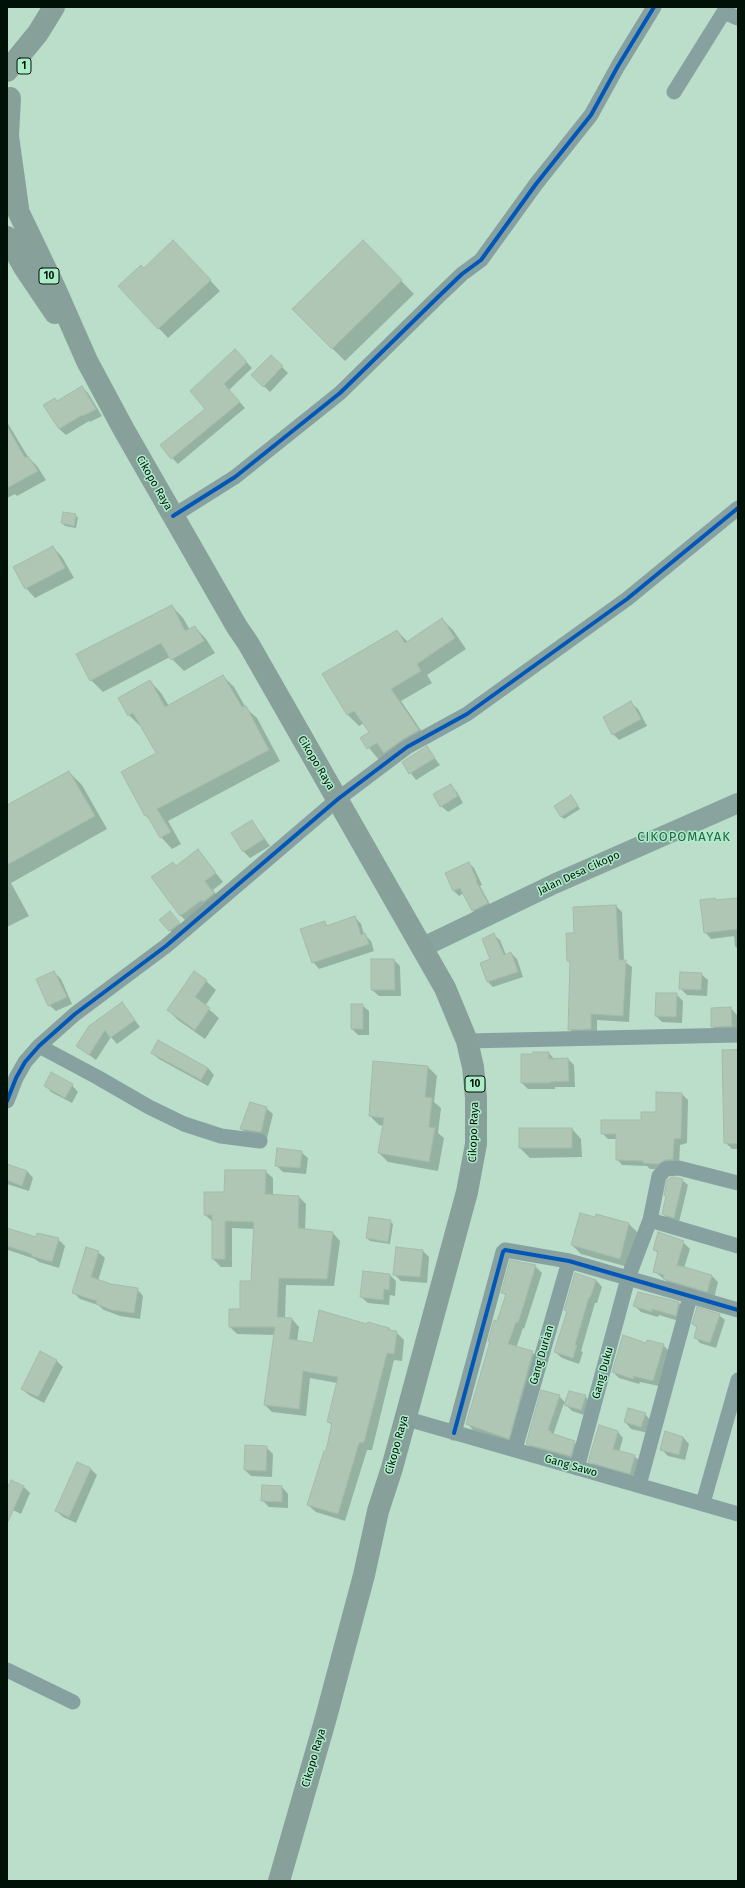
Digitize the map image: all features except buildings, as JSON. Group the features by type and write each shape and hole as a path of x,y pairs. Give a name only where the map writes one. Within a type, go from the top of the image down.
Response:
{"highway":[{"name":"1","path":"8,100 38,33 54,7"},
{"name":"1","path":"7,71 38,33"},
{"path":"8,100 8,136 19,213"},
{"name":"Cikopo Raya","path":"7,194 19,213 54,286 86,361"},
{"name":"Cikopo Raya","path":"7,237 24,267 86,361 173,516 338,799 445,988 467,1041 473,1067 476,1098 476,1144 473,1166 404,1418 392,1468 378,1511 364,1575 325,1721 279,1881"}],"main road":[{"name":"Jalan Desa Cikopo","path":"421,948 554,884 738,803"}],"street":[{"path":"173,516 235,477 340,392 462,274 481,260 536,184 590,115 654,7"},
{"path":"674,92 725,10 738,18"},
{"path":"7,1101 16,1078 25,1062 39,1046 75,1014 166,946 338,799 407,747 467,714 627,599 738,508"},
{"path":"467,1041 738,1035"},
{"path":"39,1046 97,1076 149,1107 184,1124 220,1136 260,1141"},
{"name":"Gang Duku","path":"577,1468 628,1278 650,1220 659,1176 666,1169 679,1168 738,1183"},
{"path":"650,1220 738,1246"},
{"path":"454,1433 503,1252 506,1250 569,1261 738,1310"},
{"name":"Gang Durian","path":"515,1449 569,1261"},
{"path":"639,1485 690,1296"},
{"path":"703,1503 738,1380"},
{"name":"Gang Sawo","path":"404,1418 738,1514"},
{"path":"7,1670 73,1702"}],"cycle path":[{"path":"173,516 235,477 340,393 462,274 481,260 536,184 591,115 618,66 654,7"},
{"path":"7,1101 16,1078 25,1062 39,1046 75,1014 166,946 338,799 407,747 467,714 627,599 738,508"},
{"path":"454,1433 503,1252 505,1250 569,1261 738,1310"}],"district":[{"name":"CIKOPOMAYAK","path":"684,837"}]}
